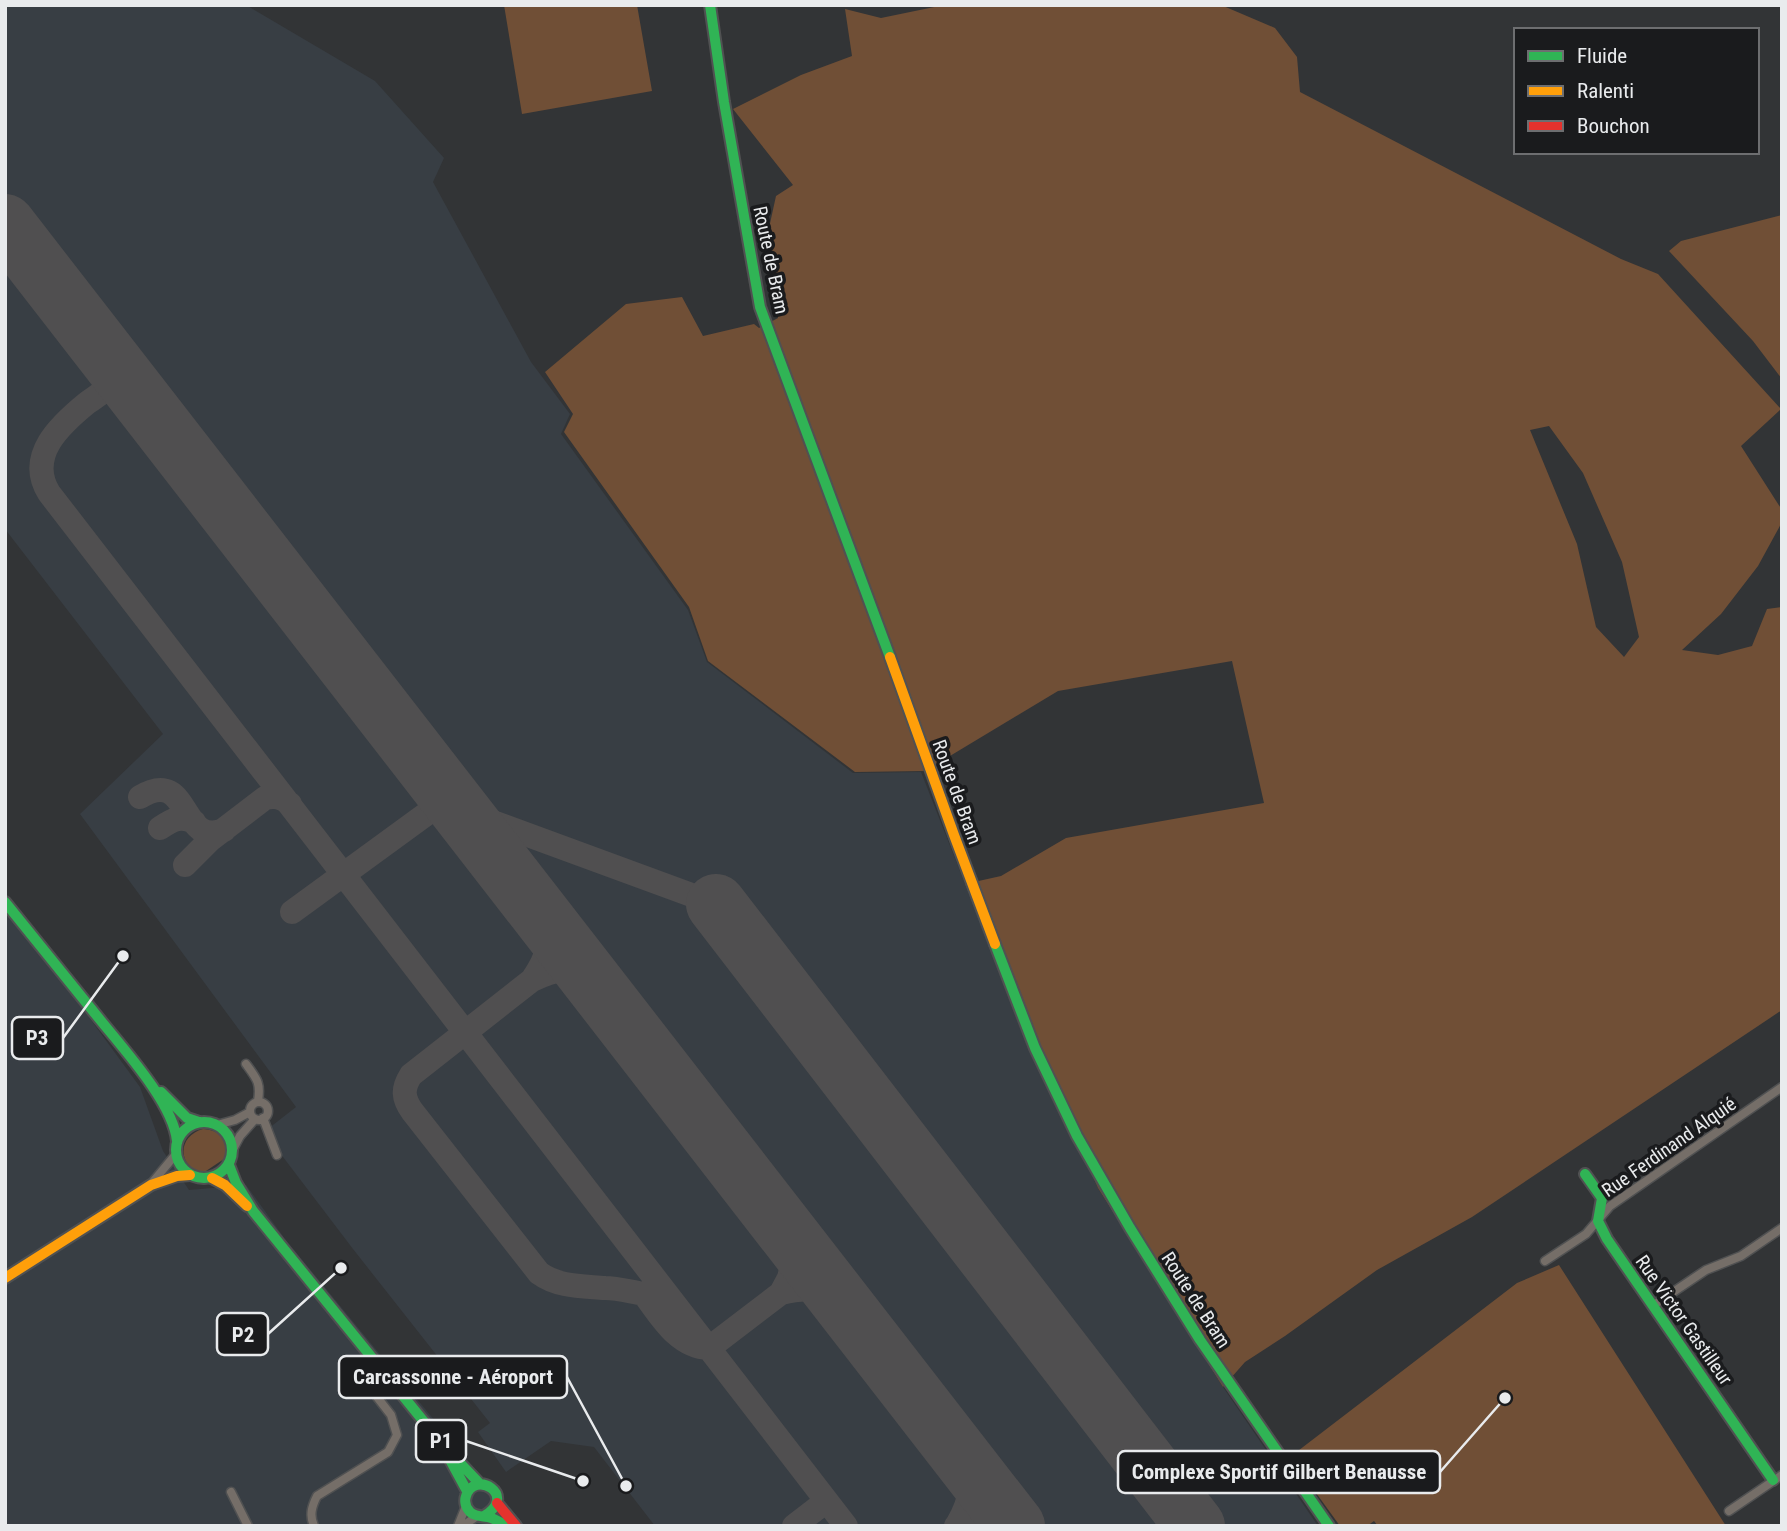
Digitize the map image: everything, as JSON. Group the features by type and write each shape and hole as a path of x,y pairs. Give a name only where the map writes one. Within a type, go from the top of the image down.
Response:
{"main road":[{"name":"Route de Bram","path":"709,5 760,307 1035,1048 1077,1136 1130,1228 1200,1340 1328,1526"},
{"path":"5,902 148,1080 168,1111 177,1133 178,1162 190,1175 197,1178 212,1178 229,1165"},
{"path":"148,1080 187,1118 217,1125 228,1136 232,1151 229,1165 253,1210 442,1444 480,1484"},
{"path":"177,1141 185,1129 199,1122"},
{"name":"Rue Victor Gastilleur","path":"1585,1174 1602,1198 1598,1221 1607,1239 1777,1478"},
{"path":"5,1278 151,1185 177,1176 190,1175"},
{"path":"212,1178 225,1185 253,1210"},
{"path":"442,1444 467,1491"},
{"path":"506,1526 472,1514 466,1506 467,1491 480,1484 494,1490 497,1503 516,1526"},
{"path":"480,1516 492,1512 497,1503"}],"street":[{"path":"246,1064 257,1078 260,1088 258,1101 253,1104 256,1116 277,1155"},
{"name":"Rue Ferdinand Alquié","path":"1545,1261 1586,1234 1610,1206 1782,1087"},
{"path":"217,1125 267,1114 264,1103 258,1101"},
{"path":"232,1151 256,1116"},
{"path":"151,1185 176,1154"},
{"path":"1654,1305 1706,1270 1741,1256 1782,1228"},
{"path":"314,1526 311,1507 317,1496 388,1452 397,1435 391,1415 377,1397"},
{"name":"Rue Victor Gastilleur","path":"1730,1511 1777,1478"},
{"path":"231,1492 248,1526"},
{"path":"461,1526 466,1506"},
{"path":"461,1526 480,1516"}],"shaded area":[{"path":"5,5 246,5 375,81 444,158 433,182 531,362 570,414 561,434 688,610 707,662 853,773 921,772 965,884 1098,1188 1223,1387 1318,1526 655,1526 594,1447 551,1441 506,1472 478,1432 490,1423 264,1132 296,1107 80,814 163,734 5,529"},
{"path":"504,5 637,5 652,91 522,114"},
{"path":"944,5 1221,5 1275,28 1297,57 1300,92 1621,259 1658,274 1781,409 1741,446 1782,510 1782,522 1758,566 1721,614 1682,650 1718,655 1752,646 1767,609 1782,607 1782,1010 1472,1217 1377,1270 1245,1362 1223,1387 1098,1188 965,884 1001,876 1066,838 1264,803 1232,661 1058,691 925,771 855,772 708,661 689,607 564,432 573,414 545,372 626,304 682,297 703,336 754,324 759,328 778,318 769,228 776,196 793,185 733,109 801,75 852,56 845,9 881,18","holes":["1549,426 1583,473 1622,562 1639,637 1624,657 1596,627 1577,544 1530,430"]},
{"path":"1782,215 1782,379 1753,341 1669,251 1681,241"},
{"path":"5,912 72,994 140,1087 163,1151 189,1190 246,1185 285,1239 525,1526 5,1526"},
{"path":"203,1129 214,1131 222,1137 227,1157 203,1173 188,1165 184,1151 188,1138"},
{"path":"1559,1265 1726,1526 1378,1526 1374,1521 1367,1526 1340,1526 1290,1457 1517,1283"}],"taxiway":[{"path":"112,360 113,376 107,388 66,421 49,442 41,466 49,493 846,1526"},
{"path":"106,389 120,386 135,390"},
{"path":"429,812 438,796 435,777"},
{"path":"140,797 156,790 168,792 177,799 199,828 210,832 224,830"},
{"path":"185,865 210,840 265,798 278,798 290,804"},
{"path":"292,912 429,812 445,806 716,904"},
{"path":"160,828 176,819 194,822"},
{"path":"532,980 547,948 547,933 541,914"},
{"path":"596,985 579,974 565,971 532,980 411,1075 405,1093 412,1111 539,1273 562,1283 644,1294 679,1337 698,1346 709,1348 781,1293 789,1278 794,1257 787,1232"},
{"path":"781,1293 811,1290 840,1300"},
{"path":"957,1525 969,1498 969,1483 960,1455"},
{"path":"794,1526 820,1506 823,1502 822,1495"},
{"path":"956,1526 984,1517 1011,1526"}],"runway":[{"path":"5,224 1015,1526"},
{"path":"716,904 1195,1526"}],"traffic: fast":[{"path":"710,5 760,307 890,657"},
{"path":"5,902 143,1073 166,1108 177,1141"},
{"path":"995,944 1035,1048 1077,1136 1130,1228 1200,1340 1329,1526"},
{"path":"161,1092 187,1118 199,1122"},
{"path":"198,1122 210,1122 220,1126 228,1134 232,1150 228,1166 220,1174 210,1178 198,1178 188,1174 180,1166 176,1156 176,1144 180,1134 188,1126 198,1122"},
{"path":"229,1165 236,1183 253,1211 442,1444 480,1484"},
{"path":"1585,1174 1602,1198 1598,1221 1607,1239 1773,1480"},
{"path":"448,1456 467,1491"},
{"path":"484,1516 494,1508 496,1493 484,1485 477,1485 471,1488 466,1496 466,1507 474,1515 491,1518 506,1526"}],"traffic: slow":[{"path":"890,657 995,944"},
{"path":"5,1278 151,1185 177,1176 190,1175"},
{"path":"212,1178 225,1185 247,1206"}],"traffic: jam":[{"path":"497,1503 516,1526"}],"place":[{"name":"P3","path":"123,956"},
{"name":"P2","path":"341,1268"},
{"name":"Complexe Sportif Gilbert Benausse","path":"1505,1398"},
{"name":"P1","path":"583,1481"},
{"name":"Carcassonne - Aéroport","path":"626,1486"}]}
